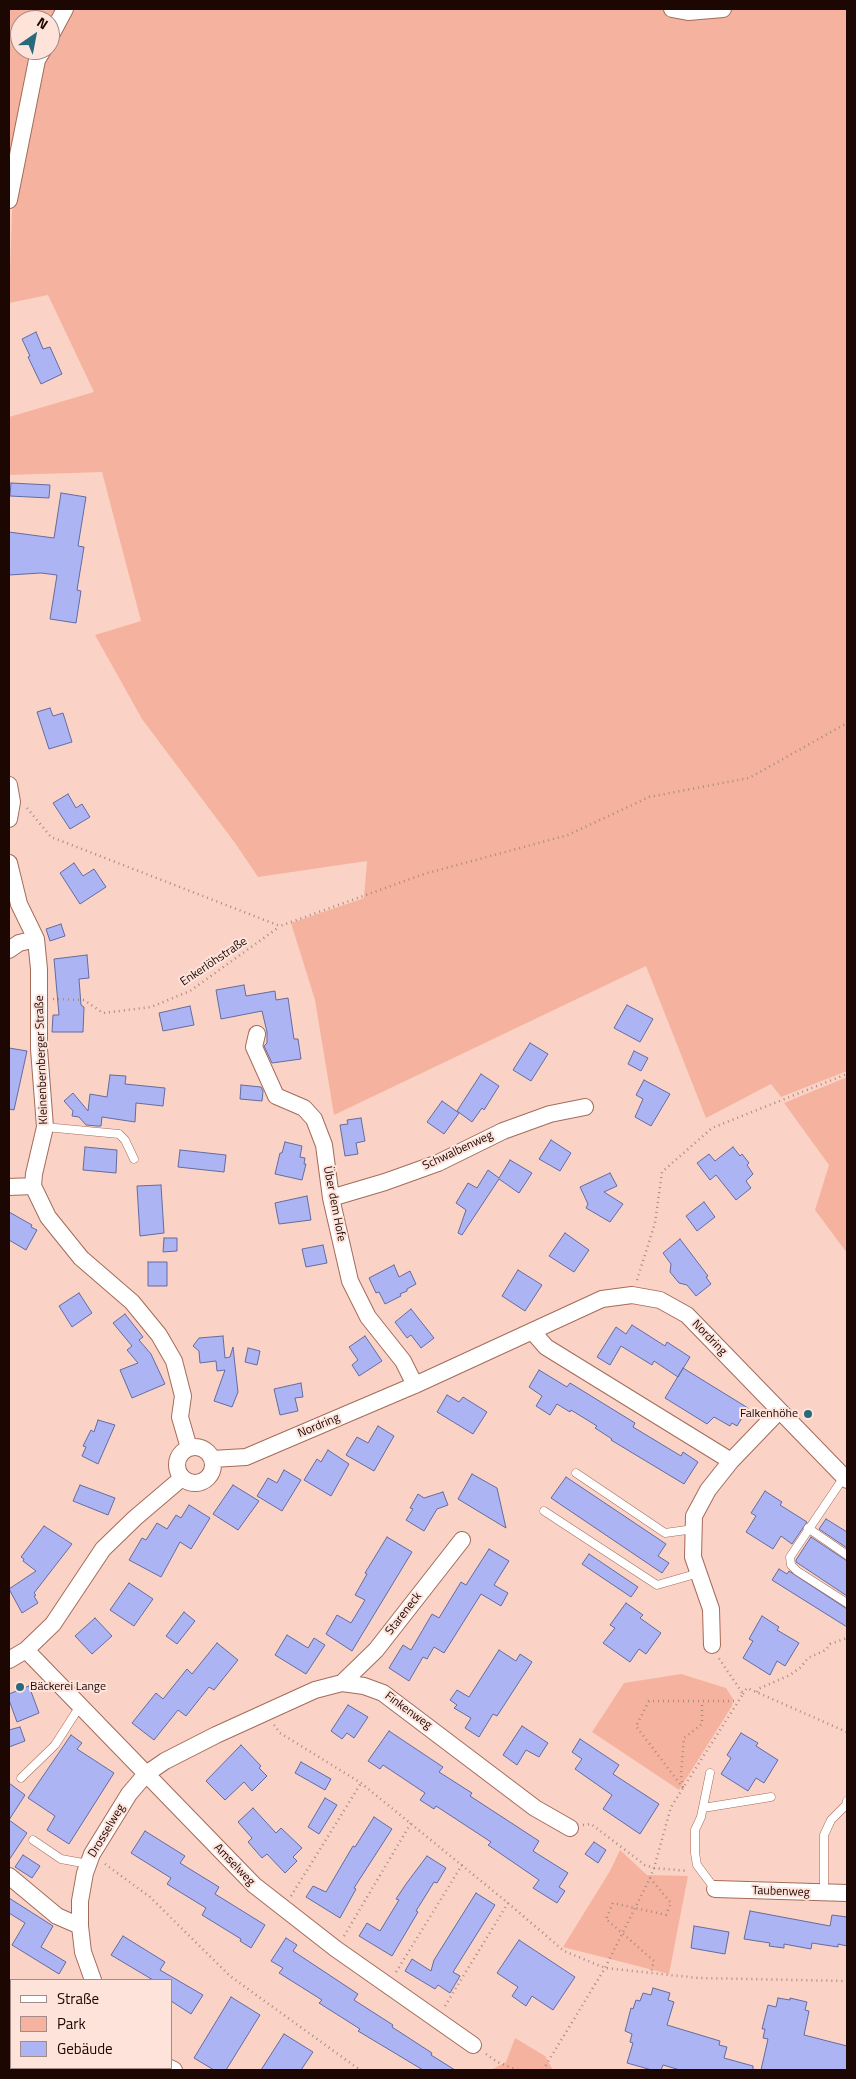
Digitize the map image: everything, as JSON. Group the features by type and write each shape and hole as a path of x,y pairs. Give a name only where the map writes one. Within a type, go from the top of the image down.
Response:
{"street":[{"path":"672,9 688,12 723,9"},
{"path":"9,200 37,60"},
{"path":"9,785 12,802 9,819"},
{"name":"Kleinenbernberger Straße","path":"9,863 19,904 36,939 39,1049 45,1127 33,1186"},
{"path":"9,950 19,943 36,939"},
{"name":"Über dem Hofe","path":"257,1034 254,1047 276,1096 304,1108 314,1119 324,1145 332,1198 350,1281 368,1317 403,1361 415,1385"},
{"name":"Schwalbenweg","path":"332,1198 386,1182 438,1163 503,1130 550,1114 585,1107"},
{"path":"9,1186 33,1186 48,1217 81,1258 132,1302 159,1335 174,1361 182,1396 180,1417 189,1448"},
{"name":"Nordring","path":"212,1459 246,1457 415,1385 602,1299 632,1295 660,1300 687,1315 846,1479"},
{"path":"532,1331 546,1346 731,1461"},
{"path":"712,1645 711,1609 693,1557 694,1516 708,1490 731,1461 779,1411"},
{"path":"189,1448 203,1449 212,1459 212,1471 204,1481 192,1483 182,1478 177,1470 177,1461 181,1452 189,1448"},
{"path":"9,1660 26,1650 53,1624 102,1549 182,1478"},
{"name":"Stareneck","path":"342,1683 376,1650 462,1540"},
{"name":"Amselweg","path":"26,1650 254,1885 336,1948 473,2045"},
{"name":"Finkenweg","path":"146,1774 216,1735 264,1712 315,1690 342,1683 364,1686 383,1693 535,1808 570,1828"},
{"name":"Drosselweg","path":"93,1979 83,1952 80,1926 80,1901 90,1859 129,1794 146,1774"},
{"path":"9,1876 58,1916 80,1926"},
{"name":"Taubenweg","path":"715,1889 847,1893"}],"lane":[{"path":"45,1127 119,1134 125,1140 134,1159"},
{"path":"576,1473 665,1533 694,1530"},
{"path":"846,1479 808,1528 790,1557 791,1565 797,1572 847,1603"},
{"path":"544,1510 657,1585 699,1573"},
{"path":"808,1528 847,1555"},
{"path":"21,1778 55,1745 80,1706"},
{"path":"710,1773 703,1808 695,1830 695,1853 697,1866 715,1889"},
{"path":"703,1808 771,1797"},
{"path":"824,1893 824,1835 831,1820 847,1801"},
{"path":"33,1840 61,1858 90,1859"}],"path":[{"name":"Enkerlöhstraße","path":"39,998 84,1000 102,1013 151,1007 190,991 280,926 424,874 568,835 649,797 749,778 847,723"},
{"path":"12,802 26,807 51,837 280,926"},
{"path":"632,1295 654,1223 662,1172 712,1128 847,1074"},
{"path":"757,1692 758,1689 790,1675 801,1667 808,1658 826,1650 830,1644 847,1638"},
{"path":"712,1645 724,1669 743,1694"},
{"path":"543,2070 605,1968 650,1878 671,1807 747,1688 847,1732"},
{"path":"683,1789 636,1726 649,1701 738,1701"},
{"path":"683,1789 681,1774 684,1738 702,1724 702,1701"},
{"path":"264,1712 280,1733 361,1783 508,1902 564,1951 605,1968 698,1978 847,1981"},
{"path":"283,1909 361,1783"},
{"path":"336,1948 411,1823"},
{"path":"570,1828 590,1824 645,1866 686,1870"},
{"path":"90,1859 150,1897 230,1976 360,2070"},
{"path":"389,1985 462,1864"},
{"path":"650,1878 671,1903 666,1915 613,1904 606,1918 654,1962 651,1973"},
{"path":"437,2020 508,1902"},
{"path":"473,2045 497,2062 518,2070"}],"green space":[{"path":"9,9 59,9 10,10 10,60 35,60 9,183"},
{"path":"70,9 847,9 847,1071 781,1097 771,1084 706,1118 646,966 334,1115 315,1000 291,923 364,898 367,861 258,877 235,843 142,719 95,635 141,621 102,472 9,475 9,417 94,392 48,295 9,303 12,211 42,63 44,60 60,60 60,28"},
{"path":"847,1077 847,1253 815,1210 829,1165 784,1103"},
{"path":"681,1674 726,1688 733,1699 732,1706 679,1790 592,1732 624,1683"},
{"path":"620,1850 647,1875 688,1876 669,1974 563,1947 610,1871"},
{"path":"515,2038 545,2056 553,2070 491,2070 506,2062"}],"building":[{"path":"36,332 43,349 50,347 62,374 41,384 22,339"},
{"path":"11,483 50,485 49,498 10,496"},
{"path":"61,493 86,497 78,546 84,547 77,590 81,591 76,623 50,619 57,575 41,573 9,575 9,532 54,538"},
{"path":"50,708 53,716 63,713 72,742 49,749 37,712"},
{"path":"68,794 76,808 82,804 90,817 70,829 53,803"},
{"path":"74,863 83,876 94,869 106,887 80,904 60,873"},
{"path":"61,924 65,936 50,941 46,929"},
{"path":"87,955 89,978 79,979 81,1005 84,1007 83,1032 52,1032 53,1015 59,1015 54,959"},
{"path":"244,985 246,996 275,991 276,1000 288,998 294,1039 298,1039 301,1059 272,1063 264,1046 267,1043 267,1032 262,1011 221,1019 216,990"},
{"path":"627,1005 653,1019 640,1042 614,1028"},
{"path":"190,1006 194,1025 163,1031 159,1013"},
{"path":"530,1043 548,1054 531,1081 513,1070"},
{"path":"9,1048 27,1051 14,1110 9,1109"},
{"path":"634,1051 648,1058 641,1071 628,1064"},
{"path":"481,1074 499,1086 484,1110 482,1108 472,1122 457,1111"},
{"path":"110,1075 126,1076 125,1084 165,1088 163,1106 136,1103 135,1122 102,1117 101,1126 86,1125 79,1117 72,1116 73,1111 64,1101 73,1093 88,1111 90,1094 107,1097"},
{"path":"644,1080 670,1094 651,1126 635,1117 643,1099 636,1095"},
{"path":"241,1085 261,1087 263,1091 262,1101 240,1099"},
{"path":"442,1101 459,1113 444,1134 427,1122"},
{"path":"361,1118 365,1141 356,1143 358,1154 345,1156 340,1125 348,1124 347,1120"},
{"path":"551,1140 571,1153 560,1171 539,1159"},
{"path":"285,1142 302,1146 300,1157 305,1158 304,1164 306,1164 302,1180 275,1174"},
{"path":"85,1147 117,1150 116,1173 83,1170"},
{"path":"733,1147 749,1163 747,1165 753,1174 746,1181 751,1188 736,1200 716,1175 710,1180 697,1163 709,1154 715,1161"},
{"path":"180,1150 226,1155 224,1172 178,1167"},
{"path":"510,1160 532,1173 519,1193 499,1179 462,1235 458,1233 466,1210 456,1203 468,1183 477,1188 488,1170 499,1178"},
{"path":"610,1173 617,1186 604,1192 623,1204 610,1222 586,1208 588,1204 580,1187"},
{"path":"161,1185 164,1233 140,1236 137,1186"},
{"path":"307,1196 311,1220 279,1224 275,1203"},
{"path":"704,1202 715,1217 697,1231 686,1216"},
{"path":"9,1212 32,1225 31,1227 37,1230 26,1250 9,1240"},
{"path":"565,1233 589,1250 574,1272 549,1256"},
{"path":"164,1238 177,1238 177,1251 163,1252"},
{"path":"680,1239 708,1276 706,1277 711,1284 696,1296 687,1285 679,1283 670,1272 671,1264 663,1253"},
{"path":"323,1245 327,1263 306,1267 302,1249"},
{"path":"148,1262 167,1262 167,1286 148,1286"},
{"path":"394,1265 399,1277 410,1271 416,1284 400,1294 401,1296 385,1304 379,1292 376,1293 369,1278"},
{"path":"518,1270 542,1285 525,1311 502,1296"},
{"path":"79,1293 92,1313 72,1327 59,1306"},
{"path":"411,1309 434,1338 421,1348 411,1335 407,1338 395,1322"},
{"path":"125,1314 143,1337 139,1340 151,1354 165,1384 132,1398 120,1370 138,1363 127,1350 132,1346 113,1323"},
{"path":"632,1325 665,1346 667,1342 690,1357 678,1377 654,1361 652,1365 621,1346 610,1365 597,1357 616,1327 626,1334"},
{"path":"223,1336 225,1358 230,1357 233,1347 238,1392 232,1407 214,1401 225,1370 217,1371 216,1361 200,1363 199,1351 193,1346 199,1338"},
{"path":"365,1336 382,1361 359,1376 352,1365 358,1360 349,1347"},
{"path":"248,1348 260,1351 257,1365 245,1362"},
{"path":"683,1368 748,1408 737,1426 732,1423 730,1426 714,1417 707,1424 665,1398"},
{"path":"539,1370 567,1387 570,1383 635,1423 633,1427 681,1456 683,1452 698,1462 684,1484 611,1440 595,1428 597,1426 571,1410 570,1412 557,1404 550,1415 536,1406 542,1396 529,1387"},
{"path":"301,1383 303,1397 295,1398 298,1411 280,1415 274,1389"},
{"path":"447,1395 459,1402 463,1397 487,1412 473,1434 437,1412"},
{"path":"98,1420 115,1425 98,1464 82,1456 86,1447 83,1446 91,1430 94,1432"},
{"path":"378,1426 394,1436 374,1471 346,1455 357,1437 368,1443"},
{"path":"328,1450 349,1464 331,1496 304,1480 317,1459 321,1462"},
{"path":"284,1470 301,1480 282,1511 257,1496 268,1478 277,1483"},
{"path":"472,1474 497,1488 506,1528 458,1499"},
{"path":"566,1477 666,1544 658,1556 669,1563 662,1573 551,1498"},
{"path":"80,1485 115,1498 108,1515 73,1501"},
{"path":"233,1485 259,1501 238,1530 213,1514"},
{"path":"765,1491 782,1502 780,1505 807,1522 792,1544 781,1536 773,1549 746,1532 756,1516 751,1513"},
{"path":"443,1492 448,1505 437,1509 424,1531 406,1520 413,1509 410,1508 418,1494 424,1498"},
{"path":"189,1505 210,1518 191,1549 180,1542 161,1577 129,1560 142,1538 146,1540 157,1523 167,1529 176,1515 181,1518"},
{"path":"826,1519 847,1532 847,1548 819,1529"},
{"path":"44,1526 72,1544 34,1593 38,1603 22,1613 9,1589 36,1571 23,1561 24,1559 21,1557"},
{"path":"387,1537 412,1552 352,1651 326,1634 337,1615 351,1623 365,1600 355,1595 367,1574 365,1573"},
{"path":"811,1537 847,1561 847,1596 796,1562"},
{"path":"489,1549 509,1561 494,1585 508,1593 501,1606 481,1594 444,1653 434,1647 427,1659 423,1657 409,1681 389,1668 403,1645 411,1650 432,1614 439,1618 461,1582 466,1585"},
{"path":"589,1554 638,1587 631,1597 582,1564"},
{"path":"779,1569 787,1574 789,1571 847,1609 847,1627 772,1580"},
{"path":"129,1583 153,1599 134,1626 110,1610"},
{"path":"626,1603 643,1615 640,1618 661,1633 646,1654 639,1649 630,1662 603,1643 615,1628 610,1625"},
{"path":"184,1612 195,1621 177,1644 166,1636"},
{"path":"762,1616 779,1627 777,1630 799,1643 785,1666 777,1661 770,1675 743,1658 753,1641 749,1639"},
{"path":"95,1618 112,1636 92,1654 75,1636"},
{"path":"287,1635 308,1648 314,1638 325,1645 306,1674 275,1655"},
{"path":"217,1643 238,1660 214,1690 209,1687 186,1716 178,1710 154,1740 132,1723 156,1693 163,1699 187,1669 192,1674"},
{"path":"499,1650 516,1661 520,1654 532,1662 497,1716 493,1714 479,1737 465,1728 471,1718 454,1708 457,1705 450,1700 457,1690 469,1697"},
{"path":"29,1686 39,1713 17,1722 9,1700 9,1694"},
{"path":"348,1705 368,1717 354,1738 347,1733 342,1739 331,1731"},
{"path":"522,1726 548,1743 539,1757 526,1750 517,1765 503,1755"},
{"path":"20,1727 25,1741 9,1747 9,1730"},
{"path":"389,1731 443,1767 439,1772 472,1793 470,1796 539,1841 533,1851 568,1873 559,1887 565,1891 557,1903 533,1888 539,1880 488,1845 491,1842 436,1806 434,1809 420,1800 425,1793 383,1765 380,1769 368,1761"},
{"path":"741,1733 758,1743 756,1746 778,1760 764,1783 756,1778 748,1791 721,1774 731,1758 727,1755"},
{"path":"71,1735 82,1743 77,1749 114,1773 69,1844 47,1830 55,1816 28,1798"},
{"path":"580,1739 619,1765 613,1774 659,1804 640,1834 603,1809 612,1795 575,1769 582,1759 572,1752"},
{"path":"241,1745 261,1766 259,1768 267,1776 252,1791 244,1782 225,1800 206,1781"},
{"path":"301,1762 331,1779 325,1790 295,1773"},
{"path":"9,1783 25,1795 9,1820"},
{"path":"325,1798 337,1805 319,1834 308,1827"},
{"path":"253,1808 276,1833 281,1828 302,1848 293,1857 297,1861 285,1873 267,1854 262,1858 248,1842 252,1838 238,1822"},
{"path":"374,1817 392,1829 354,1888 356,1889 340,1918 306,1897 313,1886 326,1892 353,1846 355,1847"},
{"path":"9,1820 27,1833 9,1860"},
{"path":"145,1831 185,1856 180,1863 219,1887 215,1894 265,1925 251,1948 240,1941 241,1939 202,1915 206,1908 167,1884 171,1878 131,1853"},
{"path":"594,1842 606,1850 598,1863 585,1854"},
{"path":"23,1855 40,1866 32,1878 15,1867"},
{"path":"427,1856 446,1868 437,1883 434,1882 416,1911 418,1912 392,1956 359,1936 367,1923 380,1931 399,1900 396,1899"},
{"path":"476,1893 495,1905 453,1972 460,1976 450,1993 438,1985 435,1989 405,1971 412,1959 431,1971 434,1960"},
{"path":"9,1898 53,1926 41,1947 66,1962 59,1974 12,1945 25,1923 9,1913"},
{"path":"750,1911 830,1926 832,1915 847,1917 847,1946 838,1944 838,1947 812,1943 811,1949 784,1944 784,1948 769,1946 770,1943 744,1939"},
{"path":"694,1926 729,1932 725,1954 691,1948"},
{"path":"123,1936 165,1962 160,1970 203,1995 191,2014 172,2002 172,1979 151,1979 111,1955"},
{"path":"286,1938 297,1945 293,1951 358,1994 354,2000 393,2025 392,2027 455,2070 423,2070 358,2031 360,2029 319,2003 322,2000 279,1973 283,1968 271,1961"},
{"path":"519,1940 575,1977 553,2010 532,1996 526,2006 512,1996 518,1987 497,1973"},
{"path":"653,1988 670,1993 668,2000 674,2002 667,2025 720,2041 719,2045 727,2047 724,2058 753,2066 753,2070 680,2070 663,2065 661,2070 652,2070 627,2063 633,2043 630,2042 632,2034 625,2031 631,2008 633,2009 636,2000 640,2001 643,1993 651,1995"},
{"path":"231,1997 260,2015 226,2070 214,2070 194,2058"},
{"path":"778,1998 790,2000 790,1998 807,2002 805,2010 809,2011 804,2035 847,2046 847,2070 761,2070 768,2039 763,2038 765,2029 762,2029 768,2005 776,2007"},
{"path":"284,2034 313,2052 301,2070 261,2070"}],"place":[{"name":"Falkenhöhe","path":"808,1414"},
{"name":"Bäckerei Lange","path":"20,1687"}]}
